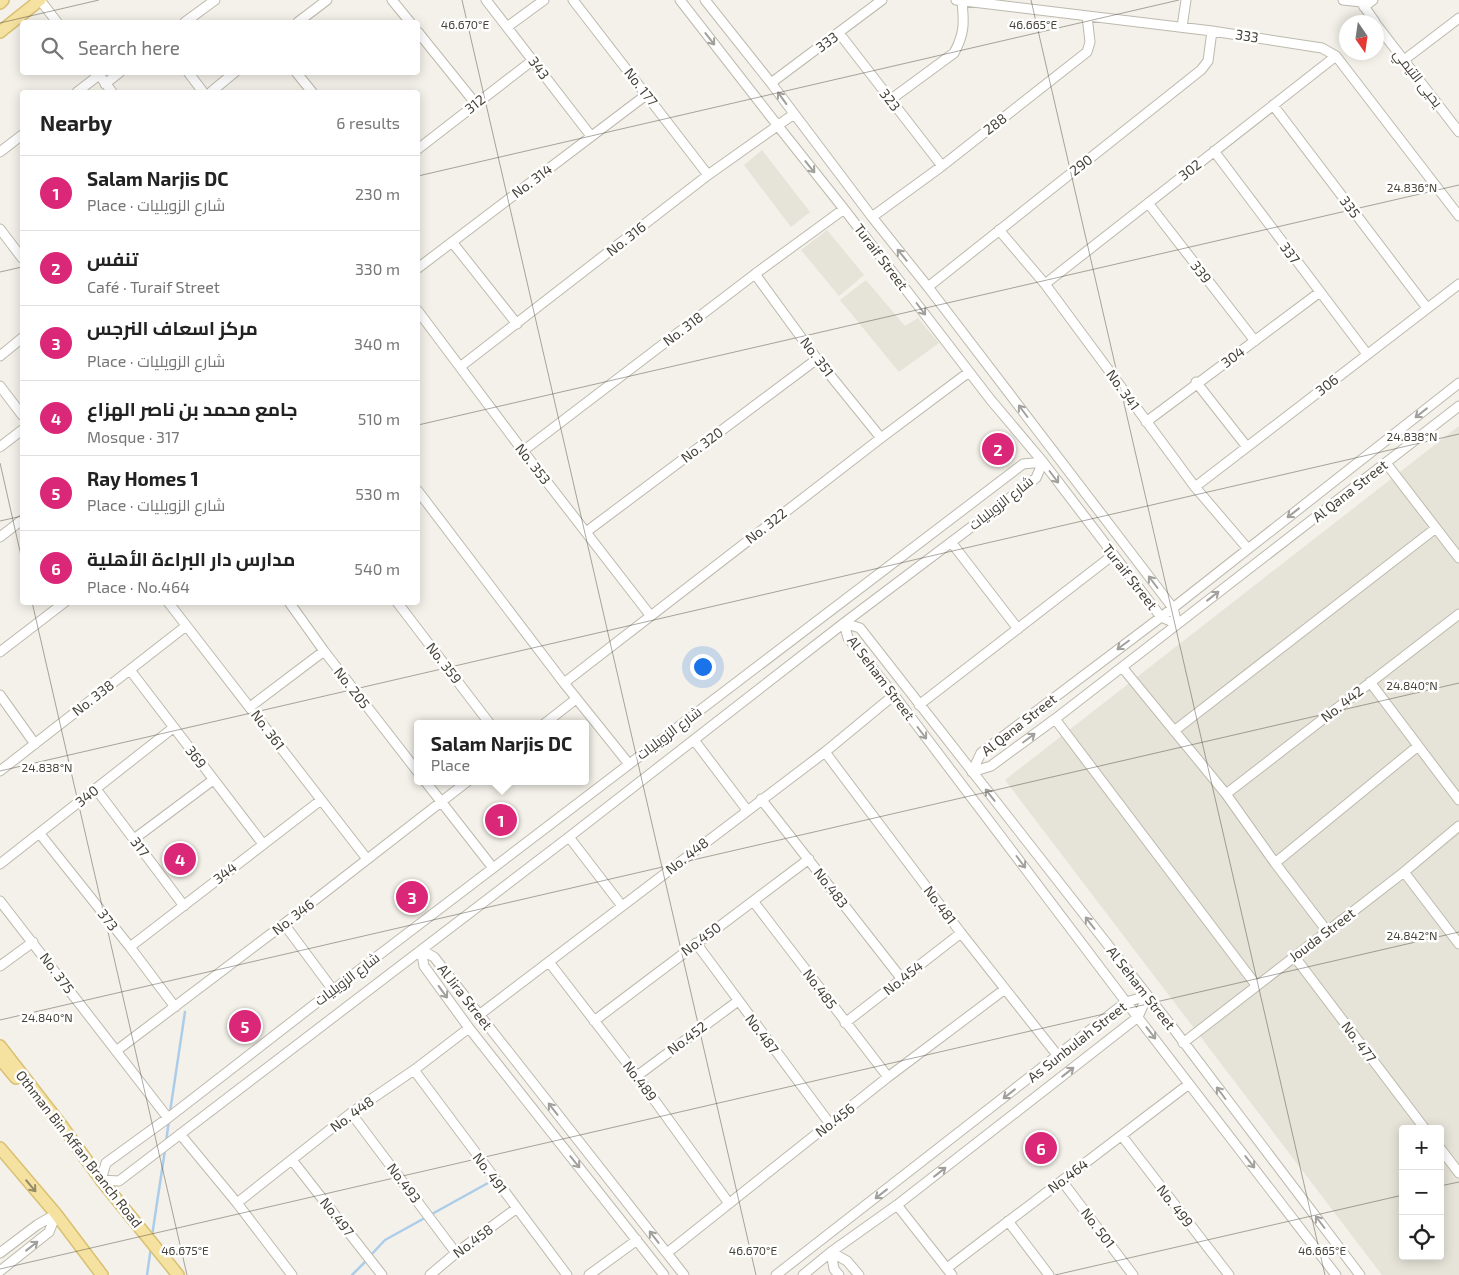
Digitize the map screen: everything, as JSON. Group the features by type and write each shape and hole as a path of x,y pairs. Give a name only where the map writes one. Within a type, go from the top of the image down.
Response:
{"main road":[{"path":"0,32 40,0"},
{"name":"Othman Bin Affan Branch Road","path":"0,1046 101,1180 178,1275"},
{"path":"0,1059 62,1126"},
{"path":"1,1149 56,1214 102,1275"}],"street":[{"path":"40,0 56,20"},
{"path":"188,20 215,0"},
{"path":"301,20 328,0"},
{"path":"392,0 408,20"},
{"name":"343","path":"486,0 591,136"},
{"path":"507,27 544,0"},
{"name":"No. 177","path":"573,0 708,175"},
{"name":"Turaif Street","path":"680,0 970,372 1043,462 1161,617 1177,624"},
{"name":"Turaif Street","path":"705,0 771,83 1173,608 1177,624"},
{"name":"333","path":"771,83 882,0"},
{"path":"890,100 954,52 961,41 964,27 959,0"},
{"name":"333","path":"959,0 1212,31 1322,48 1336,56"},
{"path":"1182,27 1186,0"},
{"path":"1343,0 1360,2 1364,7 1373,0"},
{"name":"يحيى التيمي","path":"1364,7 1370,15"},
{"name":"288","path":"872,217 942,166 1087,52 1090,42 1087,16"},
{"path":"1404,60 1459,18"},
{"name":"290","path":"928,287 1201,70 1208,61 1212,31"},
{"name":"323","path":"839,33 942,166"},
{"path":"420,34 476,104"},
{"name":"يحيى التيمي","path":"1384,34 1459,132"},
{"path":"1336,56 1459,216"},
{"name":"302","path":"1045,284 1336,56"},
{"name":"312","path":"420,147 533,60"},
{"path":"79,90 97,75"},
{"path":"99,75 110,90"},
{"path":"105,84 116,75"},
{"path":"190,75 202,90"},
{"path":"214,90 232,75"},
{"path":"298,75 310,90"},
{"name":"No. 314","path":"420,266 646,95"},
{"name":"335","path":"1273,105 1427,308"},
{"name":"No. 316","path":"460,367 708,175 794,114"},
{"path":"0,152 20,137"},
{"name":"337","path":"1214,151 1367,354"},
{"name":"339","path":"1148,203 1255,341"},
{"name":"No. 318","path":"523,451 755,274 844,209"},
{"path":"0,229 20,255"},
{"name":"No. 341","path":"1000,230 1045,284 1195,487 1248,549"},
{"path":"452,242 517,324"},
{"name":"No. 351","path":"755,274 817,358 881,438"},
{"name":"306","path":"1195,487 1459,284"},
{"name":"304","path":"1146,422 1320,292"},
{"name":"No. 353","path":"420,314 650,615"},
{"path":"0,356 20,340"},
{"name":"No. 320","path":"586,532 817,358"},
{"name":"No. 322","path":"564,683 881,438 970,372"},
{"path":"1197,383 1247,447"},
{"name":"Al Qana Street","path":"972,772 981,753 1173,608 1459,383"},
{"path":"0,386 20,411"},
{"name":"Al Qana Street","path":"972,772 991,766 1055,719 1459,406"},
{"path":"0,446 20,431"},
{"name":"شارع الزويليات","path":"1043,462 1036,478 952,542 119,1181 101,1180 106,1163 168,1118 629,764 1023,464 1043,462"},
{"path":"1386,463 1459,558"},
{"path":"421,504 629,764"},
{"path":"0,538 20,522"},
{"path":"1174,731 1436,528"},
{"path":"952,542 1018,629"},
{"path":"919,705 1113,555"},
{"path":"0,652 61,605"},
{"name":"No. 361","path":"170,605 367,858"},
{"name":"No. 205","path":"291,605 324,651 414,767"},
{"name":"No. 359","path":"399,605 487,720"},
{"name":"No. 442","path":"1226,794 1459,614"},
{"name":"Al Seham Street","path":"844,623 848,638 894,695 1126,1002 1336,1275"},
{"name":"Al Seham Street","path":"844,623 860,628 1148,996 1360,1275"},
{"name":"No. 338","path":"0,771 186,626"},
{"path":"250,707 324,651"},
{"path":"1122,667 1226,794 1275,863 1327,930"},
{"name":"369","path":"130,670 263,844"},
{"path":"1370,682 1459,800"},
{"path":"0,695 35,744"},
{"name":"No. 448","path":"479,1015 825,752 894,695"},
{"path":"549,720 576,699"},
{"path":"1055,719 1256,985"},
{"name":"340","path":"0,864 173,728"},
{"path":"694,740 747,810"},
{"path":"1275,863 1418,746"},
{"name":"No.481","path":"825,752 961,933 1058,1056"},
{"path":"134,839 214,780"},
{"path":"428,785 493,868"},
{"name":"No. 346","path":"116,1051 463,785"},
{"name":"317","path":"96,789 184,906"},
{"name":"No.483","path":"761,799 901,978"},
{"name":"344","path":"130,947 321,800"},
{"name":"Jouda Street","path":"1183,1043 1404,872 1459,826"},
{"name":"373","path":"40,834 130,947 174,1007"},
{"path":"569,837 622,906"},
{"name":"No.450","path":"594,1020 809,859"},
{"path":"1404,872 1459,944"},
{"name":"No. 375","path":"0,901 168,1118"},
{"name":"No.485","path":"754,901 888,1078"},
{"path":"284,924 333,990"},
{"name":"No.454","path":"845,1023 961,933"},
{"path":"0,966 33,942"},
{"name":"No.487","path":"696,943 830,1124"},
{"name":"Al Jira Street","path":"421,950 434,957 684,1275"},
{"name":"Al Jira Street","path":"421,950 424,966 468,1028 664,1275"},
{"name":"No. 477","path":"1294,956 1422,1125"},
{"name":"No.489","path":"549,962 637,1076 728,1202"},
{"name":"No.456","path":"667,1253 728,1202 1005,989"},
{"name":"As Sunbulah Street","path":"776,1275 1126,1002 1148,996"},
{"name":"As Sunbulah Street","path":"803,1275 831,1252 898,1204 1138,1017 1148,996"},
{"name":"No.452","path":"637,1076 738,1001"},
{"name":"No. 448","path":"237,1203 351,1113 414,1070 468,1028"},
{"name":"No. 491","path":"414,1070 567,1275"},
{"name":"No.464","path":"950,1272 1008,1221 1189,1084"},
{"name":"No.493","path":"351,1113 456,1253"},
{"path":"180,1134 237,1203 292,1275"},
{"name":"No. 499","path":"1122,1136 1229,1275"},
{"path":"1444,1153 1459,1173"},
{"name":"No.497","path":"292,1160 382,1275"},
{"name":"No. 501","path":"1062,1181 1133,1275"},
{"path":"898,1204 950,1272"},
{"name":"No.458","path":"430,1275 456,1253 517,1208"},
{"path":"0,1253 37,1225 56,1214"},
{"path":"0,1271 50,1232 56,1214"},
{"path":"1008,1221 1049,1275"},
{"path":"589,1275 637,1240"},
{"path":"831,1252 834,1270 839,1275"},
{"path":"831,1252 847,1260 859,1275"}],"shaded area":[{"path":"762,150 810,212 791,227 744,165"},
{"path":"827,230 864,275 839,296 801,250"},
{"path":"866,280 905,326 918,318 939,343 899,372 840,300"},
{"path":"1459,426 1459,1275 1382,1275 1005,780"}],"waterway":[{"path":"170,1112 185,1012"},
{"path":"166,1142 169,1120"},
{"path":"152,1236 165,1150"},
{"path":"370,1256 385,1240 488,1183"},
{"path":"147,1275 151,1247"},
{"path":"352,1275 367,1260"}],"place":[{"name":"تنفس","path":"998,449"},
{"name":"Salam Narjis DC","path":"501,820"},
{"name":"جامع محمد بن ناصر الهزاع","path":"180,859"},
{"name":"مركز اسعاف النرجس","path":"412,897"},
{"name":"Ray Homes 1","path":"245,1026"},
{"name":"مدارس دار البراءة الأهلية","path":"1041,1148"}]}
